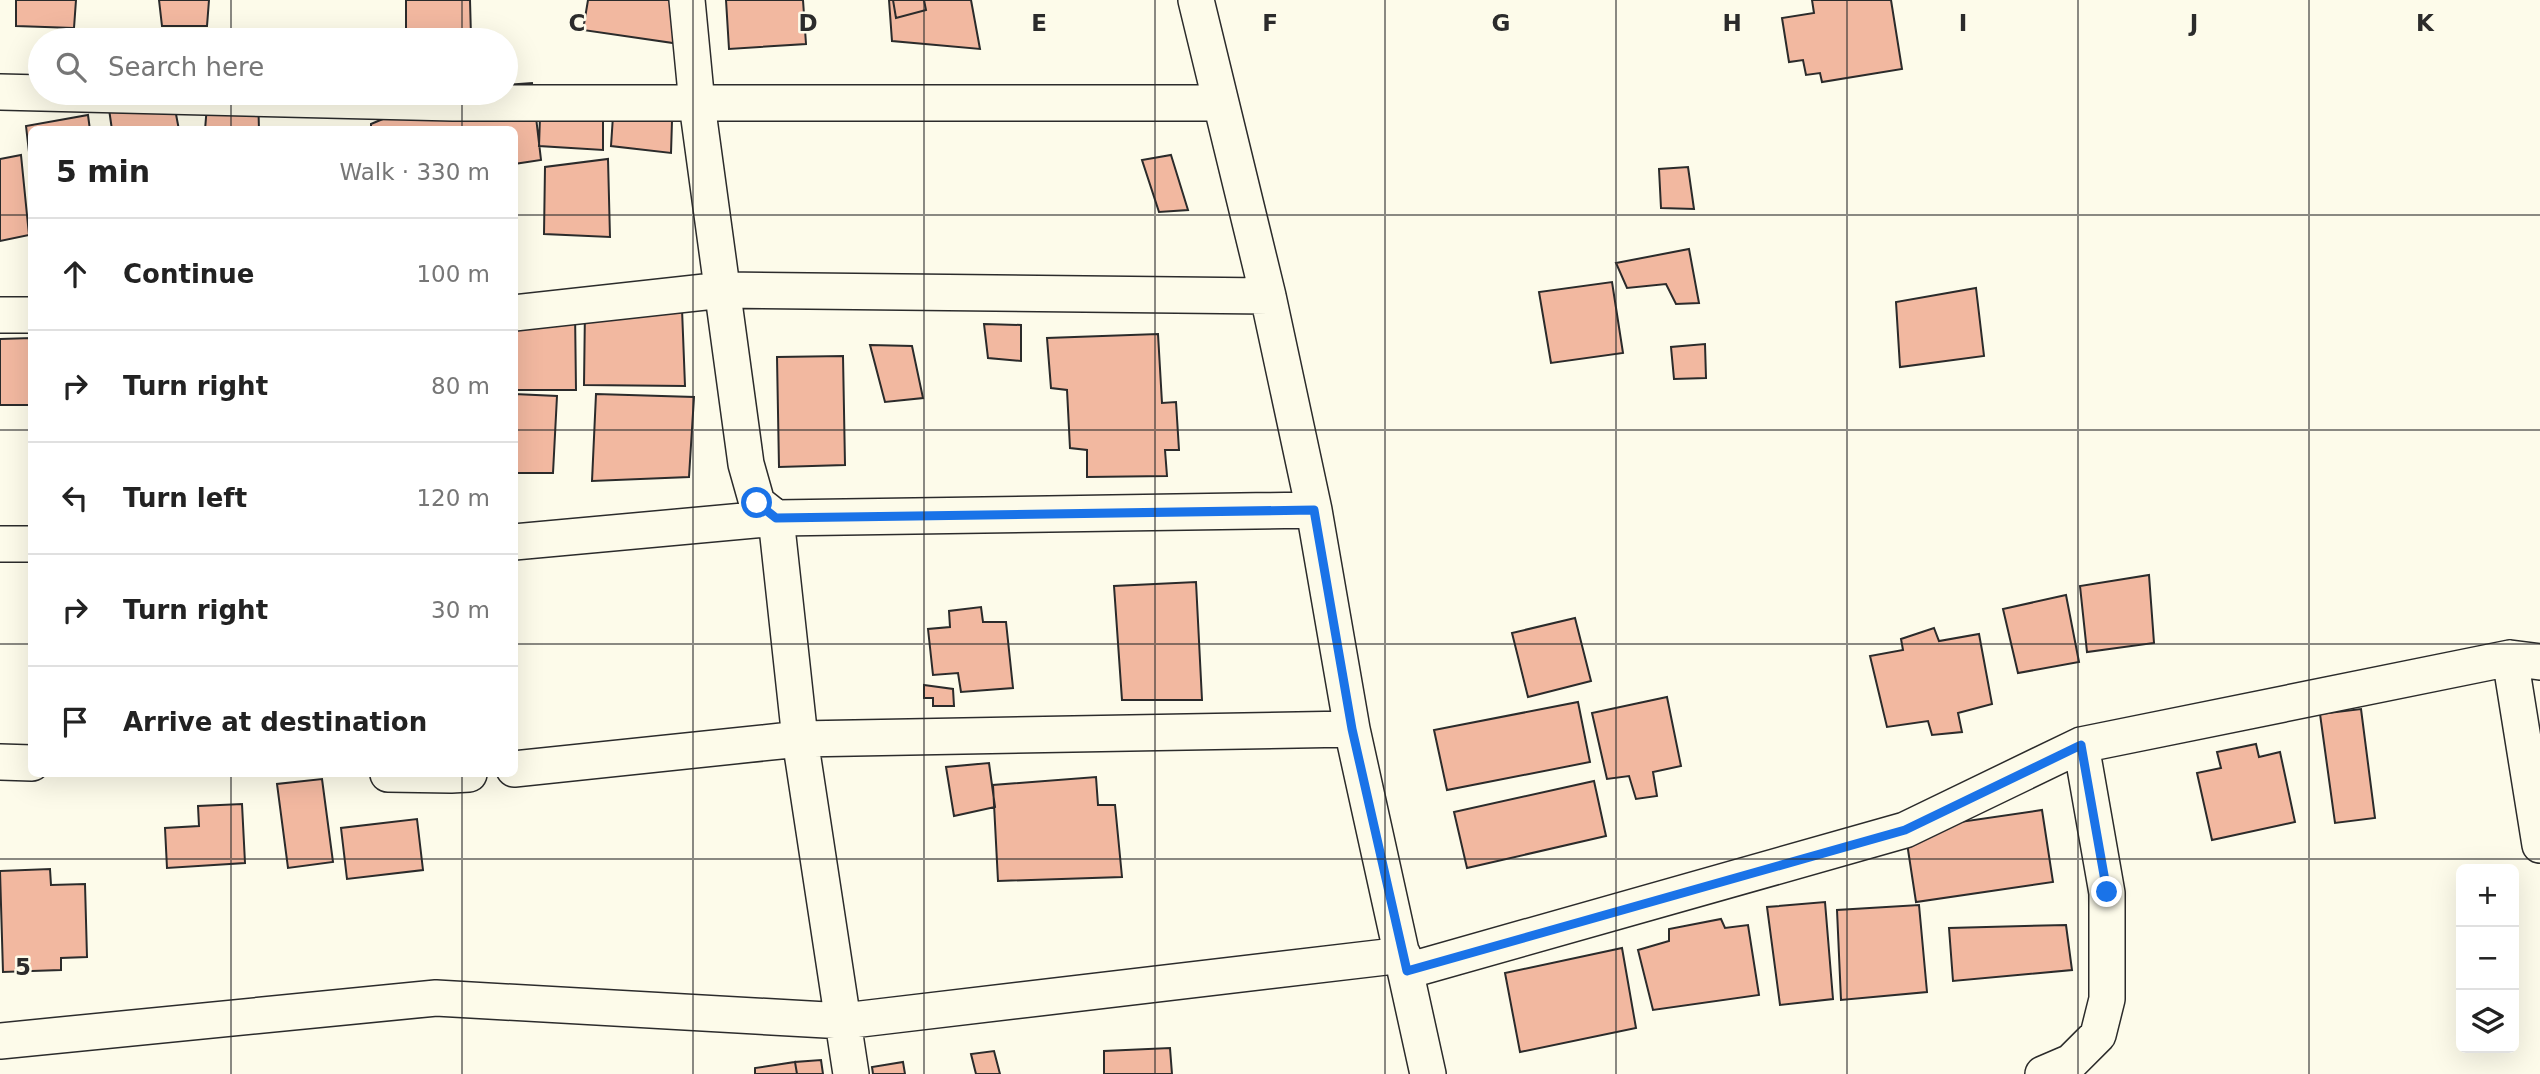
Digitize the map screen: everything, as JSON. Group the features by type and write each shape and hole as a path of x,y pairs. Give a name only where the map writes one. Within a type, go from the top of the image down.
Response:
{"street":[{"path":"687,0 697,104 746,464 757,503 776,518 800,739 851,1074"},
{"path":"1196,0 1268,296 1314,510 1352,729 1428,1074"},
{"path":"0,92 28,93"},
{"path":"518,103 1220,103"},
{"path":"518,313 723,290 1268,296"},
{"path":"0,315 28,315"},
{"path":"518,542 776,518 1314,510"},
{"path":"0,544 28,544"},
{"path":"0,1041 436,998 844,1021 1405,963 1905,830 2081,745 2525,660 2540,845"},
{"path":"518,769 800,739 1352,729"},
{"path":"2043,1074 2071,1062 2098,1035 2107,999 2107,892 2081,745"},
{"path":"0,762 28,763"}],"building":[{"path":"16,0 76,0 74,28 16,26"},
{"path":"159,0 209,0 207,26 162,26"},
{"path":"406,0 470,0 471,28 406,28"},
{"path":"588,0 675,0 673,43 583,30"},
{"path":"726,0 803,0 806,44 729,49"},
{"path":"889,0 971,0 980,49 892,41"},
{"path":"893,0 924,0 926,10 896,18"},
{"path":"1812,0 1891,0 1902,69 1822,82 1820,73 1806,75 1803,60 1789,62 1782,18 1814,13"},
{"path":"532,83 541,160 518,163 518,126 371,126 409,108 428,105 518,105 518,84"},
{"path":"603,86 603,150 539,146 541,87"},
{"path":"615,86 673,89 671,153 611,146"},
{"path":"108,105 174,105 178,126 111,126"},
{"path":"207,105 258,105 259,126 205,126"},
{"path":"88,115 89,126 28,126 28,143 26,126"},
{"path":"21,155 28,235 0,241 0,159"},
{"path":"1171,155 1188,210 1159,212 1142,160"},
{"path":"608,159 610,237 544,234 545,167"},
{"path":"1688,167 1694,209 1661,208 1659,169"},
{"path":"1689,249 1699,303 1676,304 1666,284 1627,288 1616,263"},
{"path":"1612,282 1623,353 1551,363 1539,292"},
{"path":"1976,288 1984,356 1900,367 1896,302"},
{"path":"585,308 682,309 685,386 584,385"},
{"path":"518,309 575,310 576,390 518,390"},
{"path":"984,324 1021,325 1021,361 988,358"},
{"path":"1158,334 1162,403 1176,402 1179,450 1165,450 1167,476 1087,477 1087,450 1070,448 1067,390 1051,388 1047,338"},
{"path":"28,338 28,405 0,405 0,339"},
{"path":"1705,344 1706,378 1674,379 1671,347"},
{"path":"870,345 912,346 923,398 885,402"},
{"path":"843,356 845,465 779,467 777,357"},
{"path":"518,394 557,396 553,473 518,473"},
{"path":"596,394 694,397 689,477 592,481"},
{"path":"2149,575 2154,643 2087,652 2080,586"},
{"path":"1196,582 1202,700 1122,700 1114,586"},
{"path":"2066,595 2079,662 2018,673 2003,609"},
{"path":"981,607 983,622 1006,622 1013,688 961,692 958,673 933,675 928,629 950,627 949,611"},
{"path":"1575,618 1591,681 1528,697 1512,633"},
{"path":"1934,628 1939,641 1979,634 1992,704 1958,713 1962,732 1932,735 1928,721 1887,727 1870,656 1903,650 1901,639"},
{"path":"924,685 953,689 954,706 933,706 933,698 924,698"},
{"path":"1667,697 1681,766 1653,772 1657,796 1636,799 1629,776 1607,779 1592,713"},
{"path":"1578,702 1590,762 1447,790 1434,730"},
{"path":"2361,709 2375,818 2335,823 2320,714"},
{"path":"2256,744 2259,757 2280,752 2295,822 2212,840 2197,773 2221,768 2217,752"},
{"path":"989,763 995,807 954,816 946,767"},
{"path":"1096,777 1098,805 1115,805 1122,877 998,881 993,785"},
{"path":"322,779 333,862 288,868 277,784"},
{"path":"1594,781 1606,836 1467,868 1454,812"},
{"path":"242,804 245,863 167,868 165,828 199,826 198,806"},
{"path":"2042,810 2053,882 1916,902 1905,830"},
{"path":"417,819 423,870 347,879 341,828"},
{"path":"50,869 51,885 85,884 87,957 61,958 61,970 3,972 0,871"},
{"path":"1825,902 1833,999 1780,1005 1767,907"},
{"path":"1919,905 1927,992 1841,1000 1837,910"},
{"path":"1721,919 1725,928 1748,925 1759,995 1653,1010 1638,950 1669,941 1669,929"},
{"path":"2066,925 2072,970 1953,981 1949,928"},
{"path":"1622,948 1636,1028 1520,1052 1505,973"},
{"path":"1170,1048 1172,1074 1104,1074 1104,1051"},
{"path":"994,1051 1000,1074 976,1074 971,1054"},
{"path":"821,1060 823,1074 797,1074 795,1062"},
{"path":"795,1062 797,1074 755,1074 755,1068"},
{"path":"903,1062 905,1074 873,1074 872,1067"}],"route":[{"path":"757,503 776,518 1314,510 1352,729 1407,971 1905,830 2081,745 2107,892"}]}
